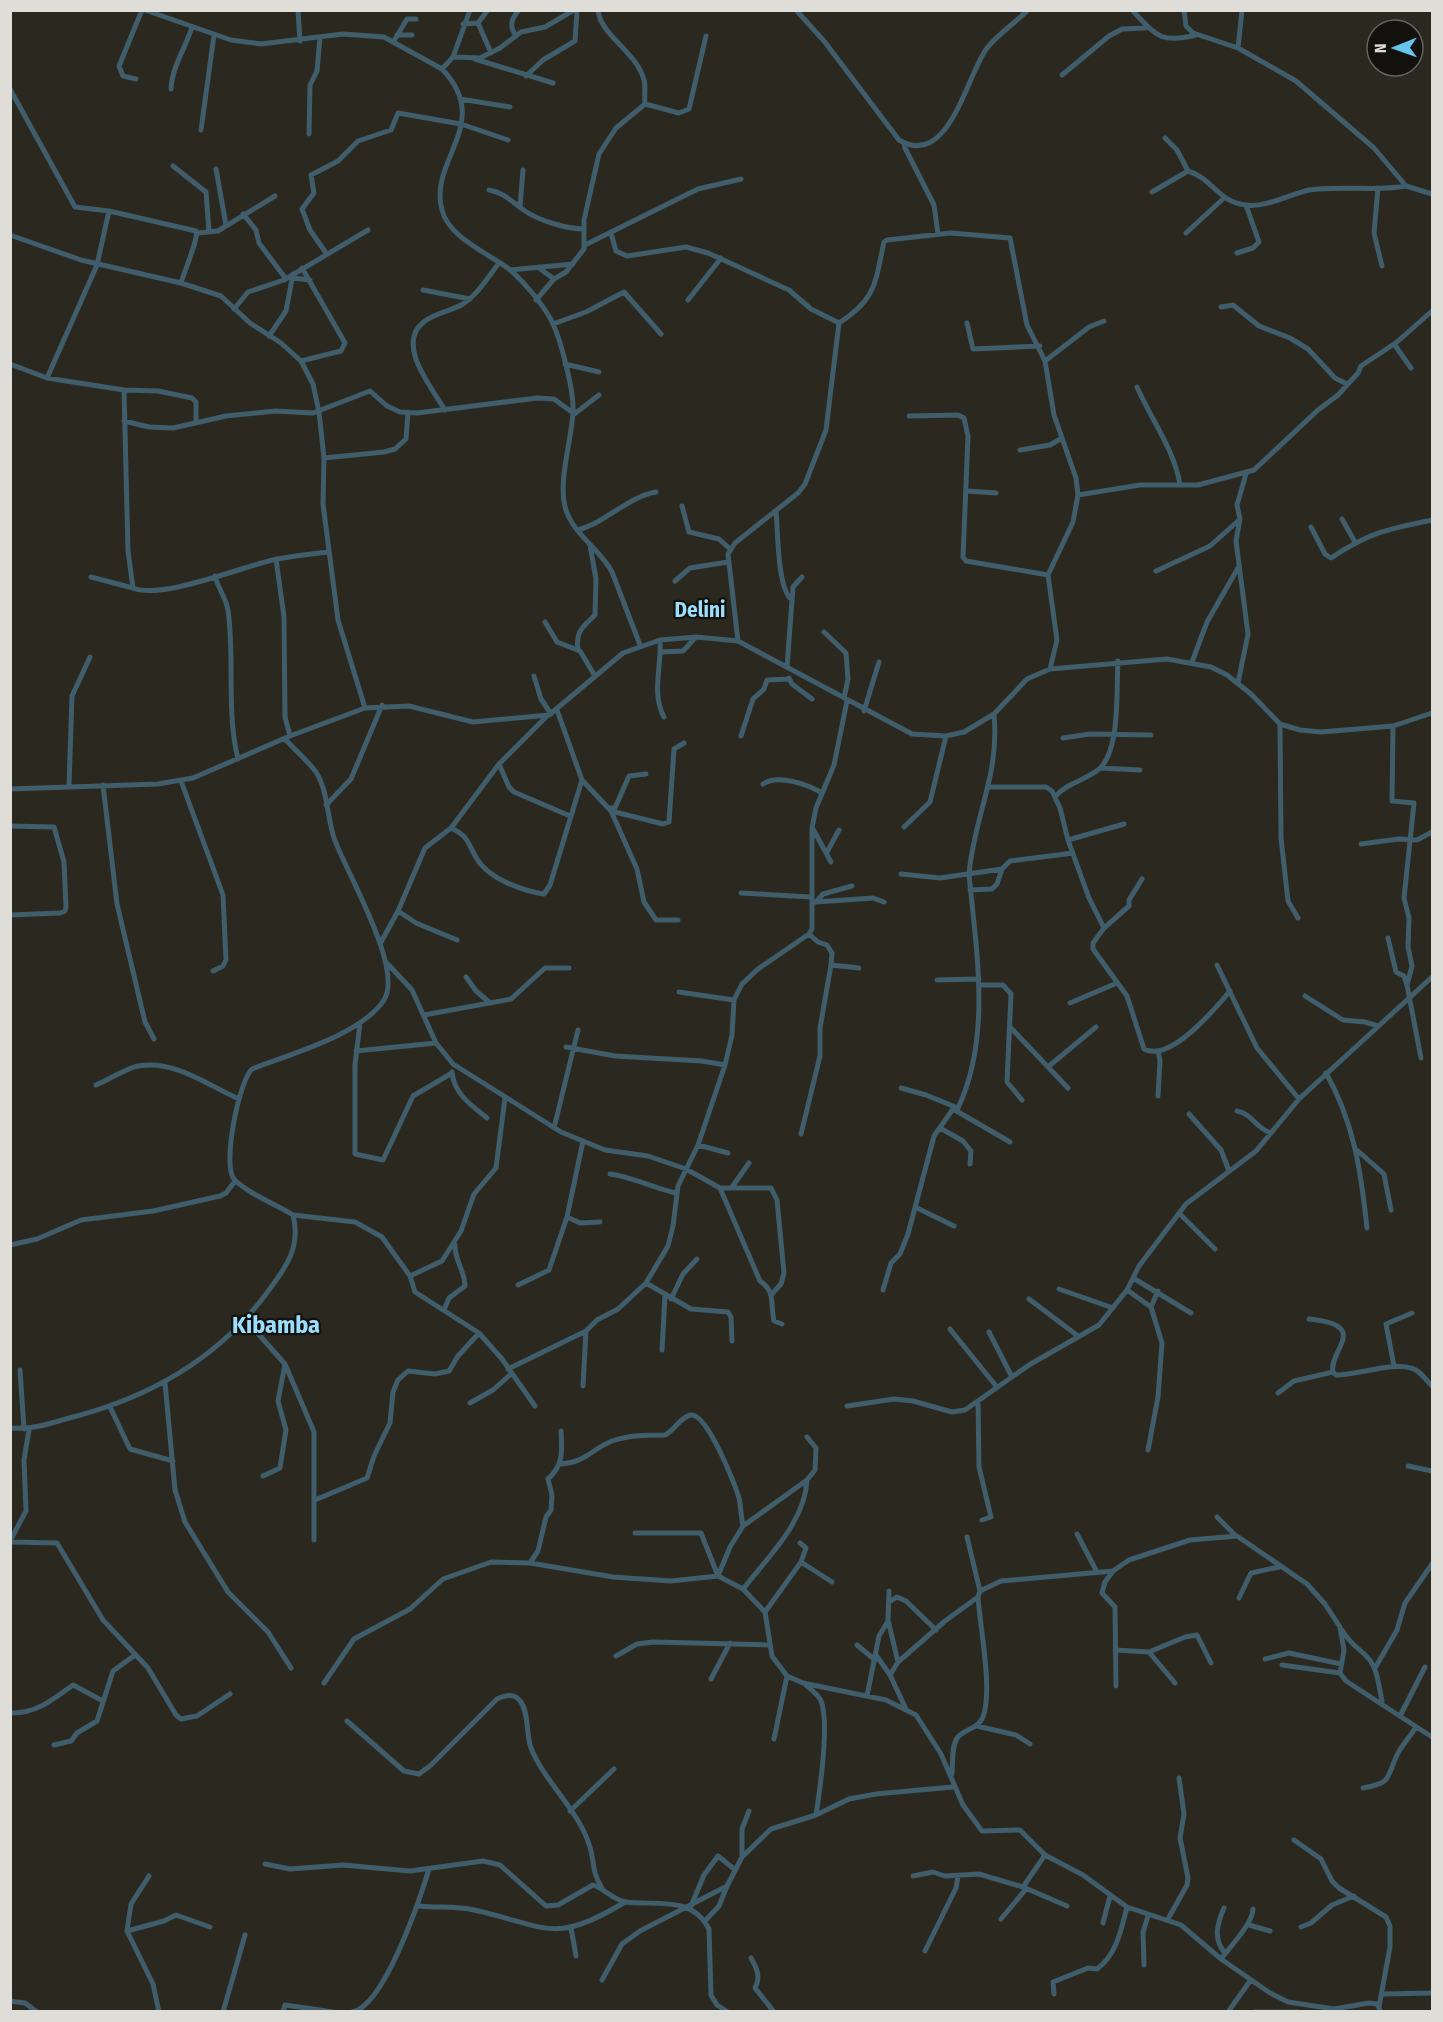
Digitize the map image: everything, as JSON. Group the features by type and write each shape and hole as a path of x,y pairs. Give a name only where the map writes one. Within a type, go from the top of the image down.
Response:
{"street":[{"path":"136,79 123,76 119,66 143,10 214,35 261,44 366,34 395,38 412,35"},
{"path":"298,10 300,40"},
{"path":"441,69 453,57 470,10"},
{"path":"478,23 487,10"},
{"path":"516,36 511,23 519,10"},
{"path":"475,59 492,53 526,30 545,27 576,10"},
{"path":"526,76 543,60 575,41 576,10"},
{"path":"598,10 603,26 625,48 641,72 644,81 645,104"},
{"path":"796,10 844,67 879,116 904,143 904,148 934,205 938,234"},
{"path":"904,143 926,145 937,137 956,113 986,49 1028,10"},
{"path":"1132,10 1145,28"},
{"path":"1185,10 1187,28 1197,35 1238,48 1305,88 1374,148 1406,186"},
{"path":"1238,48 1242,10"},
{"path":"395,38 407,19 416,19"},
{"path":"464,24 478,23"},
{"path":"478,23 492,53"},
{"path":"171,89 172,72 180,60 192,27"},
{"path":"1062,75 1109,36 1122,29 1145,28 1173,40 1197,35"},
{"path":"201,130 214,35"},
{"path":"645,104 679,113 689,109 706,36"},
{"path":"309,134 310,85 317,71 320,37"},
{"path":"395,38 441,69 455,86 460,99 461,124 442,182 440,200 442,212 449,224 462,237 510,270 553,324 565,364 573,414 564,497 568,515 577,530 612,572 640,645"},
{"path":"453,57 475,59 553,83"},
{"path":"10,89 71,204 82,209 109,211 184,227 198,233 218,231 275,196"},
{"path":"460,99 510,107"},
{"path":"536,300 555,279 573,264 585,244 584,229 591,179 599,154 616,128 645,104"},
{"path":"326,253 310,230 302,209 314,193 312,173 338,161 358,141 391,130 398,113 461,124 508,140"},
{"path":"1165,138 1177,150 1188,171 1202,178 1224,198 1246,205 1310,190 1406,186 1432,194"},
{"path":"173,166 206,192 209,232"},
{"path":"216,169 226,225"},
{"path":"520,207 523,170"},
{"path":"1152,192 1188,171"},
{"path":"585,244 698,189 741,179"},
{"path":"1378,188 1374,233 1382,266"},
{"path":"489,190 503,194 520,207 556,224 571,229 584,229"},
{"path":"1186,233 1224,198"},
{"path":"1237,253 1253,248 1259,242 1246,205"},
{"path":"47,378 97,265 109,211"},
{"path":"243,214 256,230 259,243 290,277 310,280"},
{"path":"234,309 248,292 290,277 326,253 368,230"},
{"path":"181,283 198,233"},
{"path":"610,233 616,251 623,255 686,247 721,258 789,290 811,309 839,323"},
{"path":"738,641 728,562 730,549 803,489 826,430 839,323 860,308 873,288 880,271 884,242 938,234 1010,238 1027,325 1046,361 1053,412 1074,468 1078,495 1073,522 1048,575 1057,640 1050,669"},
{"path":"10,235 97,265 181,283 221,296 234,309 301,361 313,384 319,412 324,458 323,504 342,637 353,663 365,708"},
{"path":"688,300 721,258"},
{"path":"445,410 418,367 413,350 422,323 470,299 499,263"},
{"path":"510,270 573,264"},
{"path":"301,361 340,351 345,343 302,268"},
{"path":"539,268 555,279"},
{"path":"269,336 286,311 290,277"},
{"path":"423,290 470,299"},
{"path":"553,324 586,312 624,292 661,334"},
{"path":"1221,307 1233,305 1259,326 1308,349 1335,378 1347,384"},
{"path":"1078,495 1140,485 1211,483 1254,470 1318,410 1338,395 1358,373 1361,366 1394,344 1432,310"},
{"path":"1046,361 1089,327 1104,321"},
{"path":"967,323 973,349 1040,346"},
{"path":"1394,344 1411,368"},
{"path":"10,364 47,378 124,390 158,391 192,398 196,402 196,423"},
{"path":"565,364 599,372"},
{"path":"1137,387 1158,433 1169,449 1180,485"},
{"path":"124,390 128,551 133,588"},
{"path":"124,421 149,427 173,428 226,416 275,411 319,412 370,391 382,404 408,412 445,410 537,398 554,399 573,414"},
{"path":"573,414 599,395"},
{"path":"324,458 395,449 406,439 408,412"},
{"path":"909,416 958,415 964,418 968,436 963,558 966,561 1048,575"},
{"path":"1020,450 1050,445 1062,438"},
{"path":"1238,683 1248,620 1238,568 1237,505 1246,474"},
{"path":"966,490 996,492"},
{"path":"577,530 592,526 644,494 656,492"},
{"path":"682,506 689,532 719,539 730,549"},
{"path":"776,511 781,568 786,594 792,600"},
{"path":"1156,571 1210,546 1239,519"},
{"path":"1342,519 1355,542"},
{"path":"1311,527 1325,554 1331,558 1355,542 1382,530 1432,520"},
{"path":"590,544 596,579 595,615 580,629 576,640 578,649 595,676"},
{"path":"91,577 140,591 167,588 276,559 329,552"},
{"path":"276,559 284,617 287,737 317,774 334,839 386,961 386,998 376,1011 360,1023 252,1069 243,1081 239,1099 230,1151 230,1171 235,1181 293,1215 355,1222 368,1227 393,1248 410,1276 415,1292 479,1333 502,1359 536,1406"},
{"path":"675,581 690,568 728,562"},
{"path":"1192,662 1207,622 1238,568"},
{"path":"215,576 228,610 232,729 238,759"},
{"path":"789,679 794,582 802,577"},
{"path":"545,622 557,642 578,649"},
{"path":"801,1134 820,1056 820,1028 832,953 827,945 818,942 810,934 812,828 822,793 834,765 848,679 846,653 824,632"},
{"path":"661,652 683,651 696,637"},
{"path":"380,944 398,911 425,848 451,828 499,764 550,714 623,653 640,645 660,640 696,637 738,641 864,711 912,734 946,736 964,732 994,714 1027,679 1050,669 1118,661 1167,659 1211,667 1238,683 1280,724 1300,730 1321,732 1394,726 1432,713"},
{"path":"660,640 657,705 664,717"},
{"path":"69,786 72,696 90,657"},
{"path":"1055,797 1063,789 1083,780 1106,763 1114,736 1118,661"},
{"path":"864,711 879,662"},
{"path":"534,676 541,699 550,714"},
{"path":"741,736 753,699 764,689 767,680 789,679 812,699"},
{"path":"326,805 355,772 382,705"},
{"path":"10,789 158,784 181,781 287,737 365,708 382,705 409,706 473,722 550,714"},
{"path":"557,710 582,780 610,810 637,869 644,902 650,914 656,920 678,920"},
{"path":"883,1290 891,1263 900,1254 908,1234 934,1137 955,1108 970,1075 979,982 970,890 970,856 994,766 994,714"},
{"path":"1280,724 1281,838 1288,901 1298,918"},
{"path":"1394,726 1392,801 1414,803 1404,880 1412,966 1407,986"},
{"path":"1063,738 1090,734 1151,735"},
{"path":"904,827 930,802 946,736"},
{"path":"610,810 663,824 669,822 674,749 684,743"},
{"path":"499,764 508,787 514,792 570,816"},
{"path":"1100,768 1140,770"},
{"path":"610,810 615,808 623,783 629,776 646,774"},
{"path":"763,784 773,779 806,785 822,793"},
{"path":"451,828 464,834 478,860 493,874 531,892 544,894 550,885 582,780"},
{"path":"181,781 223,895 226,960 222,966 213,971"},
{"path":"103,785 117,904 145,1022 154,1039"},
{"path":"989,787 1046,787 1055,797 1089,898 1104,928"},
{"path":"1068,840 1124,824"},
{"path":"10,826 54,827 64,862 66,907 65,911 60,913 10,915"},
{"path":"812,828 831,862"},
{"path":"826,852 839,830"},
{"path":"1361,844 1399,839 1411,840 1426,837 1432,832"},
{"path":"970,890 992,889 998,884 1002,869 1010,861 1073,853"},
{"path":"901,874 940,878 1002,869"},
{"path":"1142,879 1129,900 1129,906 1104,928 1093,943 1093,949 1127,996 1144,1049 1151,1052 1158,1051 1195,1030 1230,991"},
{"path":"811,908 823,894 852,886"},
{"path":"741,893 811,897"},
{"path":"816,902 873,898 884,902"},
{"path":"398,911 416,923 457,940"},
{"path":"470,1402 493,1390 509,1371 586,1331 597,1320 618,1309 646,1283 668,1246 674,1226 676,1193 698,1145 725,1065 732,1035 734,1000 742,984 758,969 810,934"},
{"path":"1388,938 1396,972 1404,976 1407,986 1421,1058"},
{"path":"386,961 412,990 436,1043 453,1064 554,1128 605,1150 648,1156 686,1169 720,1188 767,1186 771,1188 777,1200 784,1273 781,1284 772,1294"},
{"path":"831,965 860,968"},
{"path":"1217,965 1257,1048 1299,1099"},
{"path":"424,1015 511,999 545,968 569,968"},
{"path":"466,977 476,991 489,1002"},
{"path":"847,1406 894,1399 913,1401 952,1412 965,1410 996,1386 1099,1325 1127,1290 1153,1247 1186,1204 1256,1151 1299,1099 1432,977"},
{"path":"937,980 979,982 1003,985 1008,988 1012,1011 1007,1082 1022,1100"},
{"path":"1070,1003 1104,986 1117,983"},
{"path":"679,992 734,1000"},
{"path":"1305,996 1343,1020 1378,1026"},
{"path":"360,1023 356,1051 353,1152 380,1160 386,1158 394,1133 413,1096 452,1073"},
{"path":"1010,1027 1068,1088"},
{"path":"1049,1066 1096,1027"},
{"path":"554,1128 578,1030"},
{"path":"356,1051 436,1043"},
{"path":"566,1047 615,1056 702,1061 725,1065"},
{"path":"1158,1051 1160,1061 1158,1096"},
{"path":"453,1064 452,1073 456,1087 465,1100 487,1118"},
{"path":"96,1085 138,1066 161,1067 190,1073 239,1099"},
{"path":"1326,1073 1342,1100 1357,1150 1367,1228"},
{"path":"901,1088 926,1095 955,1108 1010,1142"},
{"path":"444,1310 449,1298 465,1286 465,1278 454,1252 456,1242 474,1194 496,1168 505,1098"},
{"path":"1237,1110 1246,1113 1264,1131 1271,1133"},
{"path":"1189,1114 1221,1149 1229,1171"},
{"path":"940,1128 963,1141 971,1151 970,1164"},
{"path":"518,1285 549,1270 567,1217 583,1141"},
{"path":"698,1145 728,1153"},
{"path":"1357,1150 1381,1170 1390,1210"},
{"path":"732,1187 749,1163"},
{"path":"610,1174 630,1177 654,1188 676,1193"},
{"path":"10,1245 37,1239 81,1220 153,1211 220,1196 226,1193 235,1181"},
{"path":"720,1188 760,1281 772,1294 773,1317 782,1324"},
{"path":"915,1207 954,1226"},
{"path":"1180,1214 1215,1249"},
{"path":"10,1428 27,1429 110,1407 165,1383 212,1353 245,1319 290,1261 296,1242 293,1215"},
{"path":"567,1217 580,1223 600,1222"},
{"path":"410,1276 442,1261 456,1242"},
{"path":"662,1350 668,1297 683,1274 697,1259"},
{"path":"1133,1278 1191,1312"},
{"path":"646,1283 691,1309 728,1312 731,1317 732,1341"},
{"path":"1059,1289 1113,1308"},
{"path":"1127,1290 1151,1307 1162,1343 1158,1398 1148,1450"},
{"path":"1151,1307 1158,1291"},
{"path":"1029,1299 1078,1336"},
{"path":"1394,1366 1386,1324 1412,1313"},
{"path":"245,1319 285,1364 314,1432 314,1540"},
{"path":"1309,1319 1329,1321 1337,1325 1342,1335 1343,1346 1332,1366 1333,1372"},
{"path":"950,1329 996,1386"},
{"path":"583,1386 586,1331"},
{"path":"989,1332 1012,1377"},
{"path":"315,1500 367,1478 374,1456 390,1423 395,1386 403,1374 408,1371 435,1374 449,1371 458,1356 479,1333"},
{"path":"263,1476 280,1468 284,1462 286,1430 278,1401 285,1364"},
{"path":"1278,1393 1294,1381 1333,1372 1339,1375 1363,1374 1394,1366 1413,1368 1432,1386"},
{"path":"10,1542 26,1511 24,1460 27,1429 20,1370"},
{"path":"165,1383 175,1490 190,1533 206,1553 228,1592 268,1632 291,1668"},
{"path":"978,1401 979,1467 991,1517 982,1520"},
{"path":"110,1407 130,1449 173,1461"},
{"path":"560,1464 578,1462 596,1449 628,1436 665,1435 681,1420 691,1415 696,1416 706,1427 717,1449 726,1459 738,1497 743,1526"},
{"path":"530,1563 538,1551 546,1517 551,1510 552,1495 548,1479 560,1464 561,1431"},
{"path":"718,1576 730,1547 743,1526 807,1480 815,1470 816,1448 807,1437"},
{"path":"1408,1466 1432,1471"},
{"path":"743,1589 782,1542 806,1496 807,1480"},
{"path":"1217,1517 1237,1536 1316,1592 1351,1645 1368,1657 1375,1668 1382,1701"},
{"path":"635,1533 701,1533 718,1576"},
{"path":"1077,1534 1097,1572"},
{"path":"1116,1686 1115,1607 1102,1593 1105,1582 1113,1571 1129,1560 1190,1540 1237,1536"},
{"path":"951,1776 959,1736 977,1726 984,1716 987,1686 979,1594 967,1537"},
{"path":"10,1542 49,1540 57,1543 103,1620 148,1668 176,1715 181,1719 197,1716 230,1694"},
{"path":"765,1612 801,1562 806,1548 800,1543"},
{"path":"324,1683 354,1639 410,1609 443,1579 491,1562 530,1563 613,1577 671,1581 718,1576 743,1589 765,1612 770,1645 776,1665 787,1676 803,1683 886,1700 916,1715 928,1732 951,1776 954,1787 982,1831 1016,1828 1045,1855 1083,1875 1127,1907 1148,1916 1181,1925 1250,1981 1288,2002 1334,2009 1369,2003 1380,2009 1384,1994 1390,1926 1386,1917 1332,1881 1321,1859 1294,1840"},
{"path":"801,1562 832,1582"},
{"path":"1375,1668 1397,1630 1405,1604 1432,1564"},
{"path":"1239,1598 1251,1573 1280,1567"},
{"path":"890,1675 898,1662 979,1594 1001,1581 1113,1571"},
{"path":"889,1591 888,1620 898,1662"},
{"path":"889,1602 897,1597 906,1601 936,1630"},
{"path":"867,1696 879,1636 888,1620"},
{"path":"1340,1627 1344,1650 1340,1673"},
{"path":"1115,1650 1149,1652 1185,1636 1197,1635 1211,1663"},
{"path":"616,1656 637,1644 653,1642 770,1645"},
{"path":"711,1679 730,1643"},
{"path":"857,1645 876,1657 890,1675 906,1709"},
{"path":"1149,1652 1175,1683"},
{"path":"1265,1659 1289,1653 1341,1665"},
{"path":"54,1745 71,1741 77,1733 97,1721 113,1671 135,1655"},
{"path":"1282,1665 1340,1673 1353,1686 1382,1701 1432,1737"},
{"path":"1401,1714 1425,1666"},
{"path":"774,1739 787,1676"},
{"path":"803,1683 819,1696 823,1710 823,1775 816,1815"},
{"path":"10,1713 19,1713 48,1704 73,1685 103,1701"},
{"path":"347,1721 404,1770 419,1774 431,1765 496,1699 505,1695 514,1696 521,1702 524,1711 531,1748 589,1844 594,1876 602,1888 625,1902 665,1902 689,1907 705,1921 710,1938 711,1995 717,2005 728,2012"},
{"path":"977,1726 1016,1735 1030,1744"},
{"path":"1363,1788 1379,1785 1389,1778 1397,1755 1416,1727"},
{"path":"570,1811 614,1769"},
{"path":"1168,1920 1188,1885 1180,1838 1180,1829 1185,1814 1179,1778"},
{"path":"705,1921 719,1906 734,1869 742,1857 771,1829 816,1815 849,1799 862,1796 954,1787"},
{"path":"742,1857 742,1829 749,1811"},
{"path":"1001,1919 1045,1855"},
{"path":"689,1907 704,1875 718,1856 734,1869"},
{"path":"265,1864 290,1869 343,1865 401,1870 429,1869 483,1861 500,1865 546,1906 558,1905 593,1885 602,1888"},
{"path":"352,2012 360,2010 369,2002 390,1966 419,1906 429,1869"},
{"path":"913,1876 933,1872 958,1876 978,1874 1024,1888 1067,1906"},
{"path":"149,1876 131,1904 127,1931 153,1984 159,2012"},
{"path":"925,1951 956,1888 958,1876"},
{"path":"602,1980 622,1944 640,1931 727,1886"},
{"path":"1103,1923 1110,1896"},
{"path":"1301,1927 1311,1923 1332,1905 1354,1896"},
{"path":"419,1906 470,1909 533,1928 548,1930 571,1928 598,1918 625,1902"},
{"path":"1054,1994 1053,1982 1088,1968 1097,1969 1103,1964 1117,1945 1127,1907"},
{"path":"1224,1908 1218,1921 1217,1940 1225,1953"},
{"path":"1221,1959 1239,1932 1249,1925 1253,1909"},
{"path":"127,1931 164,1922 176,1915 210,1927"},
{"path":"1144,1965 1143,1932 1148,1916"},
{"path":"1249,1925 1270,1931"},
{"path":"571,1928 576,1956"},
{"path":"223,2012 245,1935"},
{"path":"751,1958 758,1973 759,1981 755,1988 774,2012"},
{"path":"1228,2012 1250,1981"},
{"path":"1384,1994 1432,1993"},
{"path":"10,2001 25,2003 37,2012"},
{"path":"284,2012 285,2005 333,2012"},
{"path":"1302,2012 1314,2007"},
{"path":"1254,2012 1298,2012"}],"district":[{"name":"Delini","path":"700,610"},
{"name":"Kibamba","path":"276,1325"}]}
